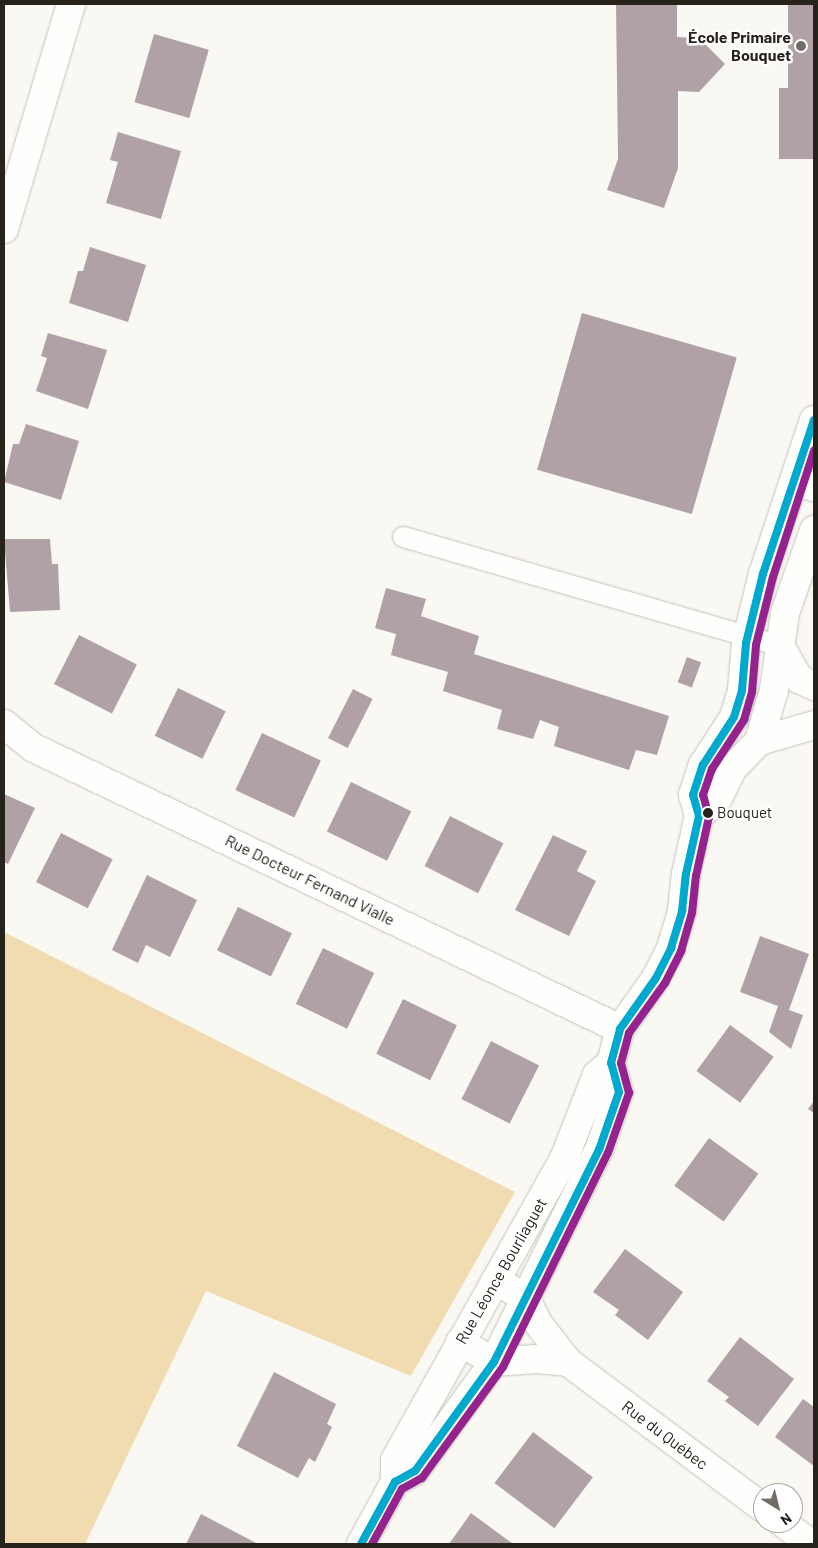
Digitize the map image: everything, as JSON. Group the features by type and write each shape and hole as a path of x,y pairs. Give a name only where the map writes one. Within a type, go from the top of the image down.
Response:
{"main road":[{"path":"4,229 71,4"},
{"name":"Rue Léonce Bourliaguet","path":"361,1544 396,1482 415,1471 494,1362 599,1150 619,1092 611,1063 620,1029 656,978 671,948 682,911 686,874 699,816 693,796 703,765 734,716 742,690 747,636 763,574 805,484 814,420"},
{"path":"699,816 718,798 732,769 759,741 774,690 780,646 794,582 814,530"},
{"path":"780,646 799,679 814,686"},
{"name":"Rue Docteur Fernand Vialle","path":"4,724 34,748 620,1029"},
{"path":"759,741 814,725"},
{"name":"Rue Léonce Bourliaguet","path":"396,1482 395,1460 564,1159 596,1075 611,1063"},
{"path":"496,1280 526,1299"},
{"name":"Rue du Québec","path":"526,1299 537,1322 568,1362 753,1501"},
{"path":"460,1342 494,1362 536,1360 568,1362"},
{"path":"796,1533 811,1544"}],"lane":[{"path":"403,537 780,646"}],"shaded area":[{"path":"4,932 515,1192 411,1376 206,1291 85,1544 4,1544"}],"building":[{"path":"616,4 677,4 677,37 699,38 725,64 699,92 678,91 678,168 664,208 607,190 618,159"},
{"name":"École Primaire Bouquet","path":"788,4 814,4 814,159 779,159 779,88 788,88"},
{"path":"154,34 209,50 189,118 134,102"},
{"path":"118,132 181,151 161,219 106,203 118,162 110,160"},
{"path":"90,247 146,265 128,322 69,303 78,271 83,271"},
{"path":"582,313 737,357 692,514 537,470"},
{"path":"48,333 107,350 88,409 36,391 47,358 41,356"},
{"path":"26,424 79,441 61,500 4,482 13,444 19,444"},
{"path":"4,539 50,539 52,564 58,564 60,610 10,612"},
{"path":"386,588 426,599 421,616 479,636 474,654 669,716 657,755 636,750 629,770 554,746 559,727 540,720 533,739 497,729 502,710 443,691 448,672 391,655 396,634 375,628"},
{"path":"79,635 137,665 112,714 54,684"},
{"path":"687,657 701,662 692,688 678,682"},
{"path":"178,688 226,711 202,759 155,736"},
{"path":"353,689 373,699 348,748 328,738"},
{"path":"262,733 321,760 294,818 235,790"},
{"path":"351,782 411,811 387,861 327,831"},
{"path":"4,794 35,808 8,864 4,862"},
{"path":"450,816 503,843 478,893 425,866"},
{"path":"61,833 113,859 88,908 36,882"},
{"path":"553,835 587,851 577,871 596,881 569,936 515,910"},
{"path":"147,875 197,900 170,957 146,945 138,963 112,950"},
{"path":"238,907 292,933 271,976 217,950"},
{"path":"760,936 809,954 789,1010 803,1015 791,1049 769,1032 778,1006 740,992"},
{"path":"323,948 374,973 347,1029 296,1004"},
{"path":"403,999 457,1025 430,1080 376,1054"},
{"path":"730,1025 774,1057 740,1103 696,1071"},
{"path":"491,1041 539,1066 510,1123 461,1099"},
{"path":"814,1101 814,1113 808,1109"},
{"path":"709,1138 758,1174 724,1222 674,1186"},
{"path":"625,1249 683,1292 648,1340 615,1315 619,1310 593,1292"},
{"path":"740,1337 794,1379 758,1426 725,1401 729,1397 707,1381"},
{"path":"274,1372 336,1404 327,1424 332,1427 315,1462 309,1458 298,1478 237,1446"},
{"path":"803,1399 814,1407 814,1466 775,1437"},
{"path":"533,1432 593,1477 554,1528 494,1483"},
{"path":"471,1513 513,1544 449,1544"},
{"path":"201,1514 258,1544 186,1544"}],"transit line":[{"path":"361,1544 395,1482 415,1471 494,1362 599,1150 619,1092 611,1063 620,1029 656,978 671,948 682,911 686,874 699,816 693,795 703,765 734,717 742,690 746,643 763,574 814,420"},
{"path":"372,1544 402,1489 422,1478 503,1367 608,1153 629,1093 621,1063 629,1033 665,983 681,951 692,913 696,876 709,817 703,795 712,769 744,720 752,692 756,645 773,577 814,451"}],"place":[{"name":"École Primaire Bouquet","path":"801,46"},
{"name":"Bouquet","path":"708,813"}]}
